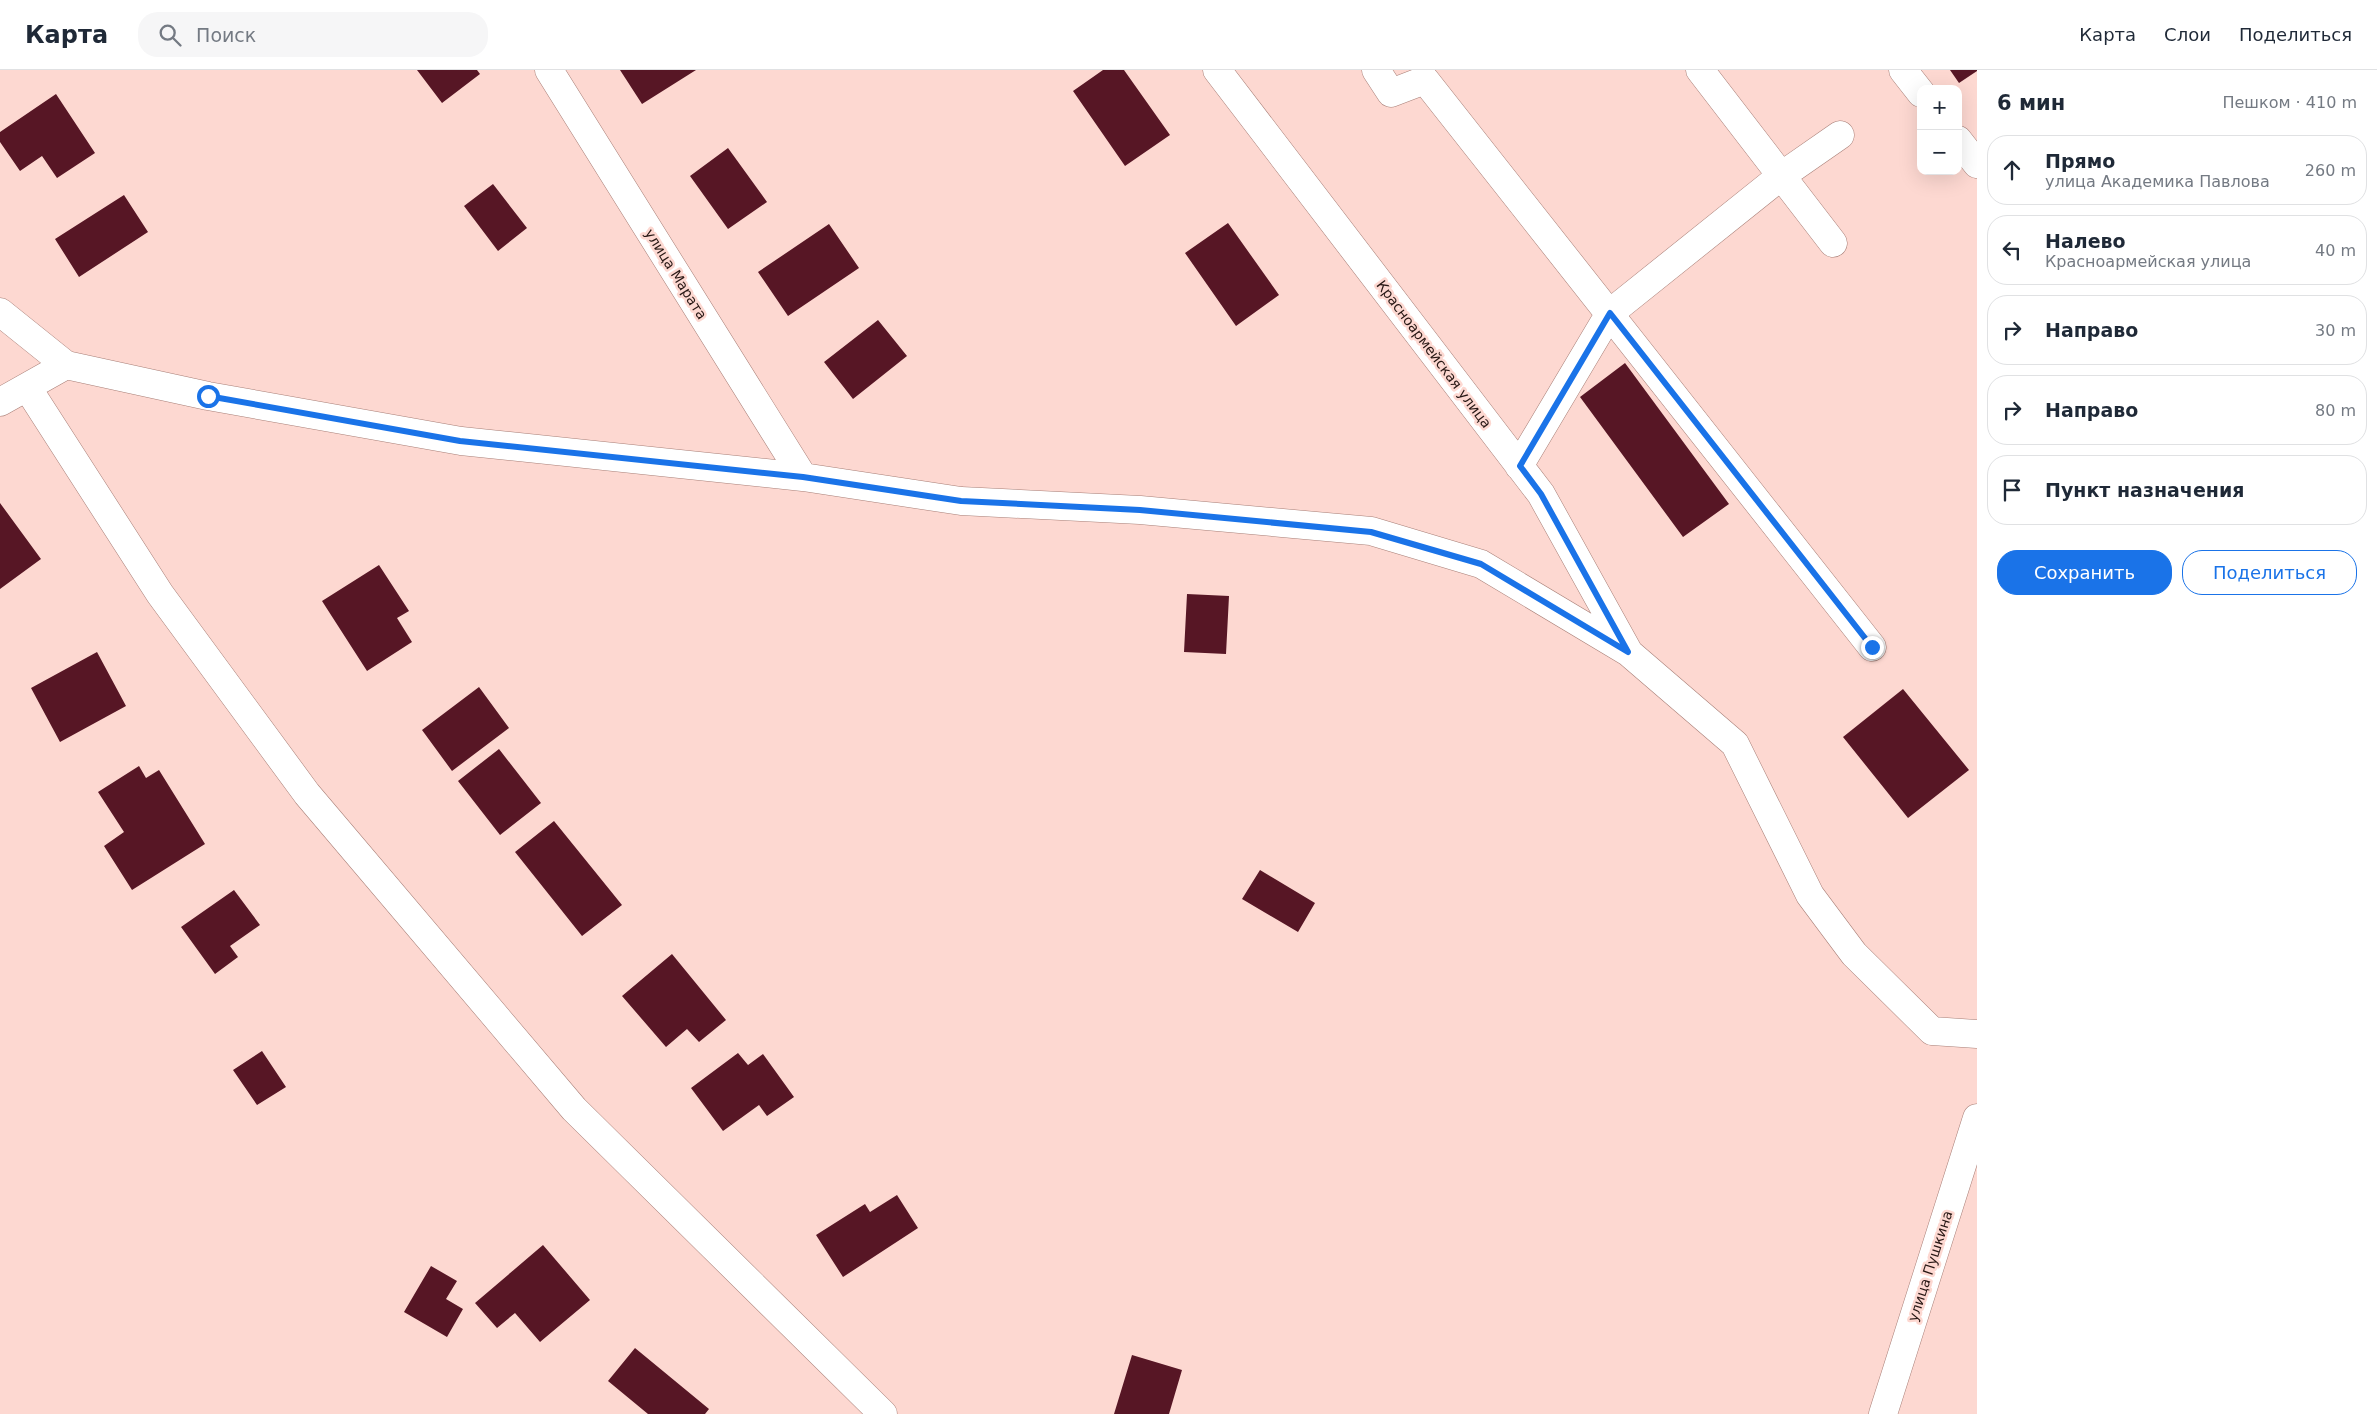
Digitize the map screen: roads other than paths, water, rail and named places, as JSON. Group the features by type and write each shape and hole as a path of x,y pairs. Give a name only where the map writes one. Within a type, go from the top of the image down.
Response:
{"street":[{"name":"улица Марата","path":"549,70 803,477"},
{"name":"Красноармейская улица","path":"1217,70 1541,494 1628,652"},
{"path":"1376,70 1391,93 1430,75 1610,313 1872,647"},
{"path":"1700,70 1833,243"},
{"path":"1903,70 1917,88"},
{"path":"1520,466 1610,313 1781,176 1840,135"},
{"path":"1962,145 1977,164"},
{"path":"0,312 66,365 208,396 460,441 803,477 961,501 1140,510 1371,532 1481,564 1628,652 1735,744 1810,895 1854,954 1932,1031 1977,1034"},
{"path":"0,402 66,365"},
{"path":"26,387 160,594 307,794 574,1109 883,1414"},
{"name":"улица Пушкина","path":"1883,1414 1977,1118"}]}
